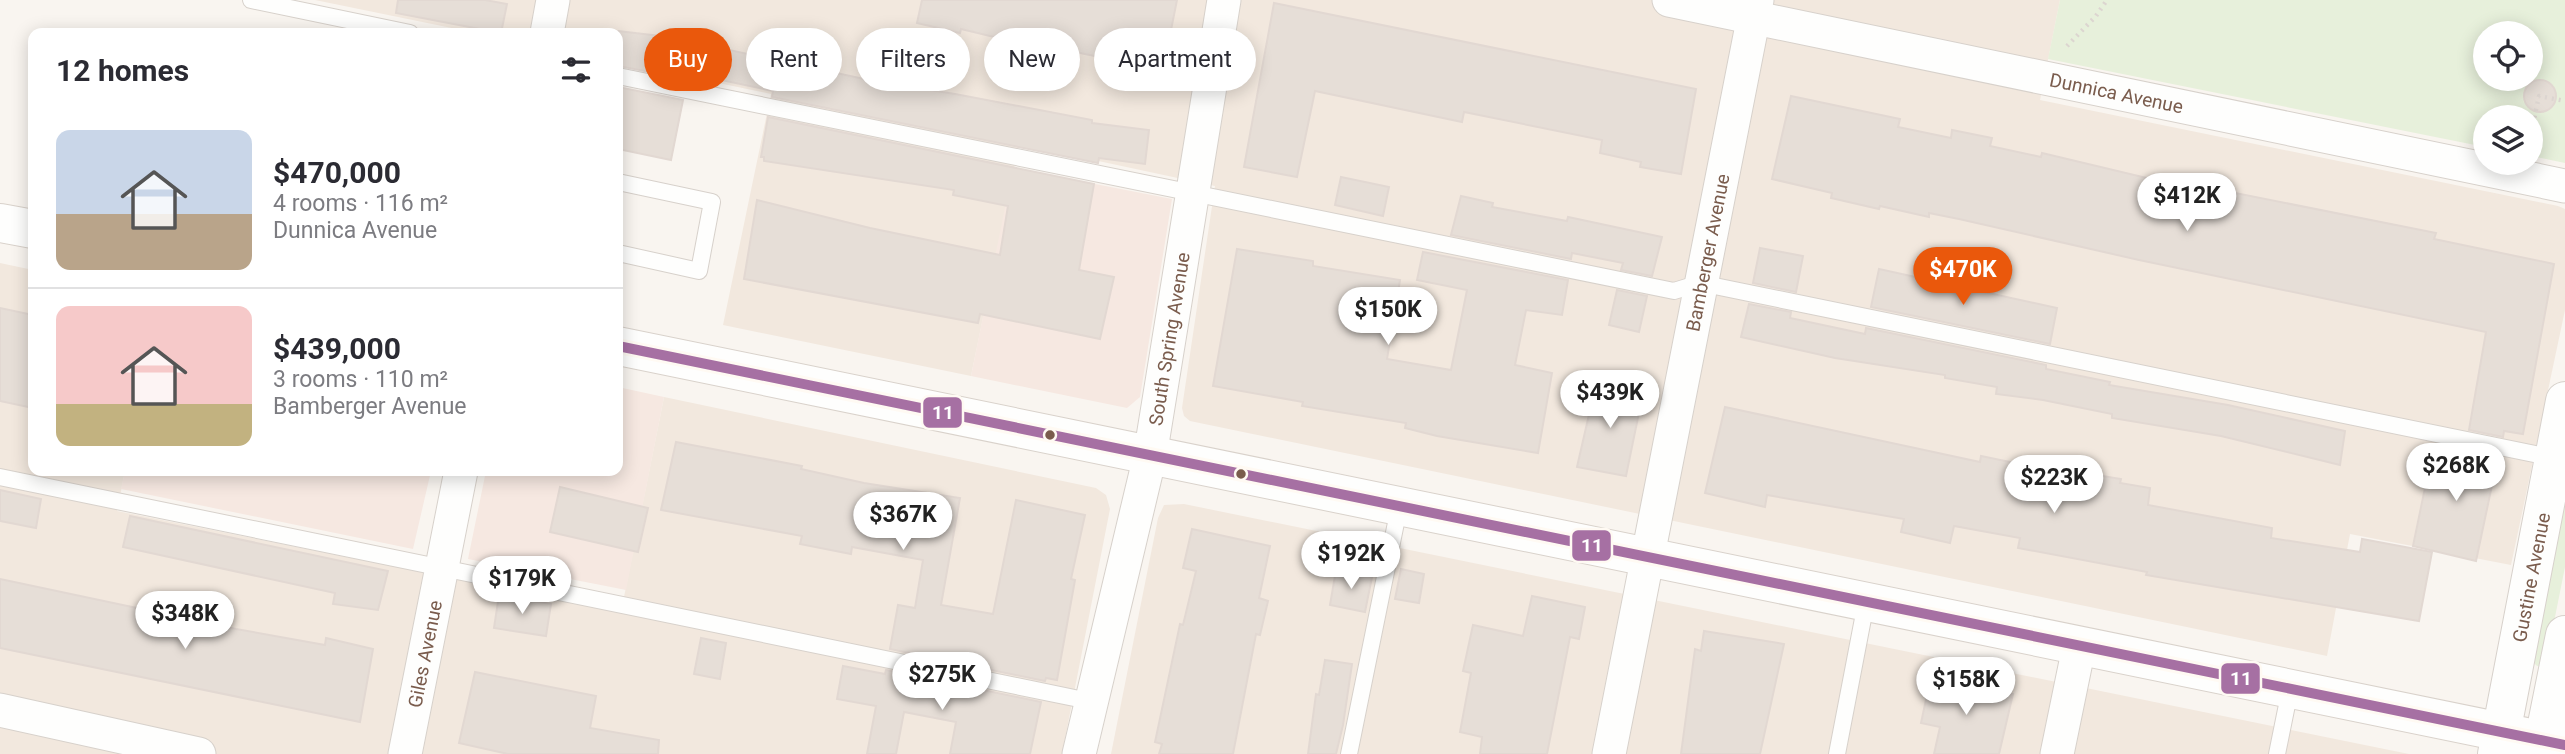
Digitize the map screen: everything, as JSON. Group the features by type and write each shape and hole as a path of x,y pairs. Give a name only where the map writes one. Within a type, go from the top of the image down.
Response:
{"main road":[{"path":"0,223 28,228"},
{"path":"623,347 2290,690 2499,743 2550,747 2565,635"},
{"name":"Gustine Avenue","path":"2499,743 2565,401"}],"street":[{"path":"548,28 553,0"},
{"name":"South Spring Avenue","path":"1079,754 1089,701 1150,456 1224,0"},
{"name":"Dunnica Avenue","path":"1669,0 1755,9 2565,186"},
{"name":"Bamberger Avenue","path":"1609,754 1755,9"},
{"name":"Giles Avenue","path":"405,754 460,476"},
{"path":"2057,754 2079,647"},
{"path":"0,710 200,754"}],"lane":[{"path":"251,0 386,28"},
{"path":"623,77 1674,291 1700,283 2554,458"},
{"path":"623,183 712,202 699,271 623,254"},
{"path":"0,477 1089,701"},
{"path":"1349,754 1398,508"},
{"path":"1837,754 1866,603"},
{"path":"2277,754 2290,690"}],"path":[{"path":"2067,46 2096,16 2107,0"},
{"path":"2537,105 2539,96 2565,101"}],"shaded area":[{"path":"315,0 2060,0 2040,100 2565,209 2565,310 2511,565 2350,534 2327,656 1190,421 1184,416 1182,408 1215,186 1019,144 971,376 723,325 771,94 757,91 842,91 842,28 746,28 746,89 732,86 732,28 644,28 644,67 623,63 623,28 452,28"},
{"path":"1013,168 1172,199 1140,397 1127,408 971,376"},
{"path":"0,263 28,269 28,476 124,476 117,511 621,612 664,397 1096,488 1106,495 1110,509 1062,754 0,754"},
{"path":"623,388 664,397 626,590 468,559 485,476 623,476"},
{"path":"124,476 430,476 413,549 121,489"},
{"path":"1184,504 2409,754 1111,754 1158,518 1164,505"}],"green space":[{"path":"2060,0 2565,0 2565,163 2543,158 2543,105 2473,105 2473,145 2048,59"},
{"path":"2565,489 2565,567 2547,657 2543,665 2537,666 2532,661"}],"building":[{"path":"398,0 485,0 507,4 502,28 475,28 396,13"},
{"path":"922,0 1177,0 1171,28 1094,28 1094,56 1080,53 1080,28 984,28 984,35 970,31 970,28 938,28 917,23"},
{"path":"1274,3 1696,89 1681,174 1640,167 1641,162 1600,153 1602,140 1464,112 1462,122 1315,91 1297,177 1244,167"},
{"path":"623,32 644,34 644,71 623,67"},
{"path":"732,51 746,54 746,85 732,82"},
{"path":"842,74 856,77 856,91 936,91 955,94 1092,120 1092,123 1149,130 1145,164 1099,158 1098,163 772,97 773,91 842,91"},
{"path":"2543,80 2555,90 2555,102 2546,111 2543,112 2543,105 2527,105 2525,102 2525,91 2543,91"},
{"path":"623,88 683,100 671,160 623,150"},
{"path":"1791,96 1900,119 1898,127 1951,138 1952,130 1992,138 1990,146 2041,157 2042,153 2155,180 2155,177 2436,233 2434,239 2554,264 2523,434 2504,431 2503,437 2469,430 2486,332 2139,260 1959,219 1929,213 1929,217 1880,206 1879,209 1831,198 1832,193 1772,179"},
{"path":"768,117 1094,184 1079,270 1114,277 1100,339 980,314 978,323 744,279 757,200 870,228 1000,255 1008,206 953,195 954,190 764,161 764,157 761,157"},
{"path":"1341,177 1389,187 1383,216 1335,205"},
{"path":"1461,196 1493,203 1492,207 1567,221 1568,217 1662,237 1652,276 1621,270 1623,263 1572,253 1571,259 1451,235"},
{"path":"1760,248 1803,256 1796,292 1753,283"},
{"path":"1237,249 1313,261 1313,266 1400,280 1387,359 1451,370 1467,290 1417,280 1423,252 1568,280 1562,315 1526,310 1515,365 1552,373 1538,453 1437,436 1405,428 1406,423 1302,406 1303,402 1213,386"},
{"path":"1879,269 2057,308 2050,344 1871,307"},
{"path":"1617,290 1647,296 1639,332 1609,325"},
{"path":"1749,304 1791,312 1790,318 1865,334 1866,328 2046,365 2046,369 2110,382 2109,385 2228,405 2345,431 2340,465 2221,436 2112,418 2112,414 2043,400 1996,394 1997,387 1945,378 1945,375 1835,358 1741,337"},
{"path":"0,308 28,314 28,407 0,401"},
{"path":"1596,384 1643,393 1626,476 1577,467"},
{"path":"1725,407 1980,462 1981,456 2096,480 2096,475 2121,479 2120,483 2150,488 2148,505 2272,528 2271,538 2360,552 2362,539 2432,552 2419,621 2146,575 2147,572 2018,548 2020,538 1954,526 1950,543 1901,532 1904,519 1767,495 1765,507 1705,493"},
{"path":"676,442 802,466 801,469 864,483 960,498 941,605 993,614 1016,500 1085,515 1071,579 1075,580 1057,680 1046,678 1045,681 890,649 898,605 915,608 923,560 852,547 851,554 800,544 802,536 661,510"},
{"path":"2433,449 2464,456 2465,451 2498,457 2476,561 2413,546"},
{"path":"560,487 648,508 638,552 550,532"},
{"path":"0,490 41,499 36,528 0,521"},
{"path":"130,516 388,571 378,610 333,604 335,593 123,547"},
{"path":"1192,529 1270,546 1259,598 1268,601 1260,635 1256,634 1233,754 1159,754 1162,744 1155,742 1180,624 1183,625 1196,571 1183,568"},
{"path":"1401,569 1424,574 1419,603 1395,599"},
{"path":"1336,570 1372,577 1365,612 1330,605"},
{"path":"0,579 236,629 325,645 326,638 373,649 360,722 0,648"},
{"path":"499,595 551,604 546,636 494,628"},
{"path":"1532,596 1585,607 1579,639 1570,637 1547,754 1480,754 1482,737 1460,732 1471,673 1463,671 1473,625 1523,636"},
{"path":"1704,631 1784,644 1760,754 1681,754 1695,649 1701,651"},
{"path":"701,638 726,643 720,679 694,674"},
{"path":"1325,660 1352,664 1343,725 1336,754 1308,754 1316,694 1319,695"},
{"path":"843,666 885,674 886,670 1041,702 1030,754 950,754 956,722 904,712 896,754 867,754 876,706 837,699"},
{"path":"475,672 596,696 590,728 659,740 658,754 508,754 459,743"},
{"path":"1931,676 2013,694 1999,754 1934,754 1940,727 1921,723"}],"transit line":[{"name":"11","path":"623,347 2565,745"}]}
